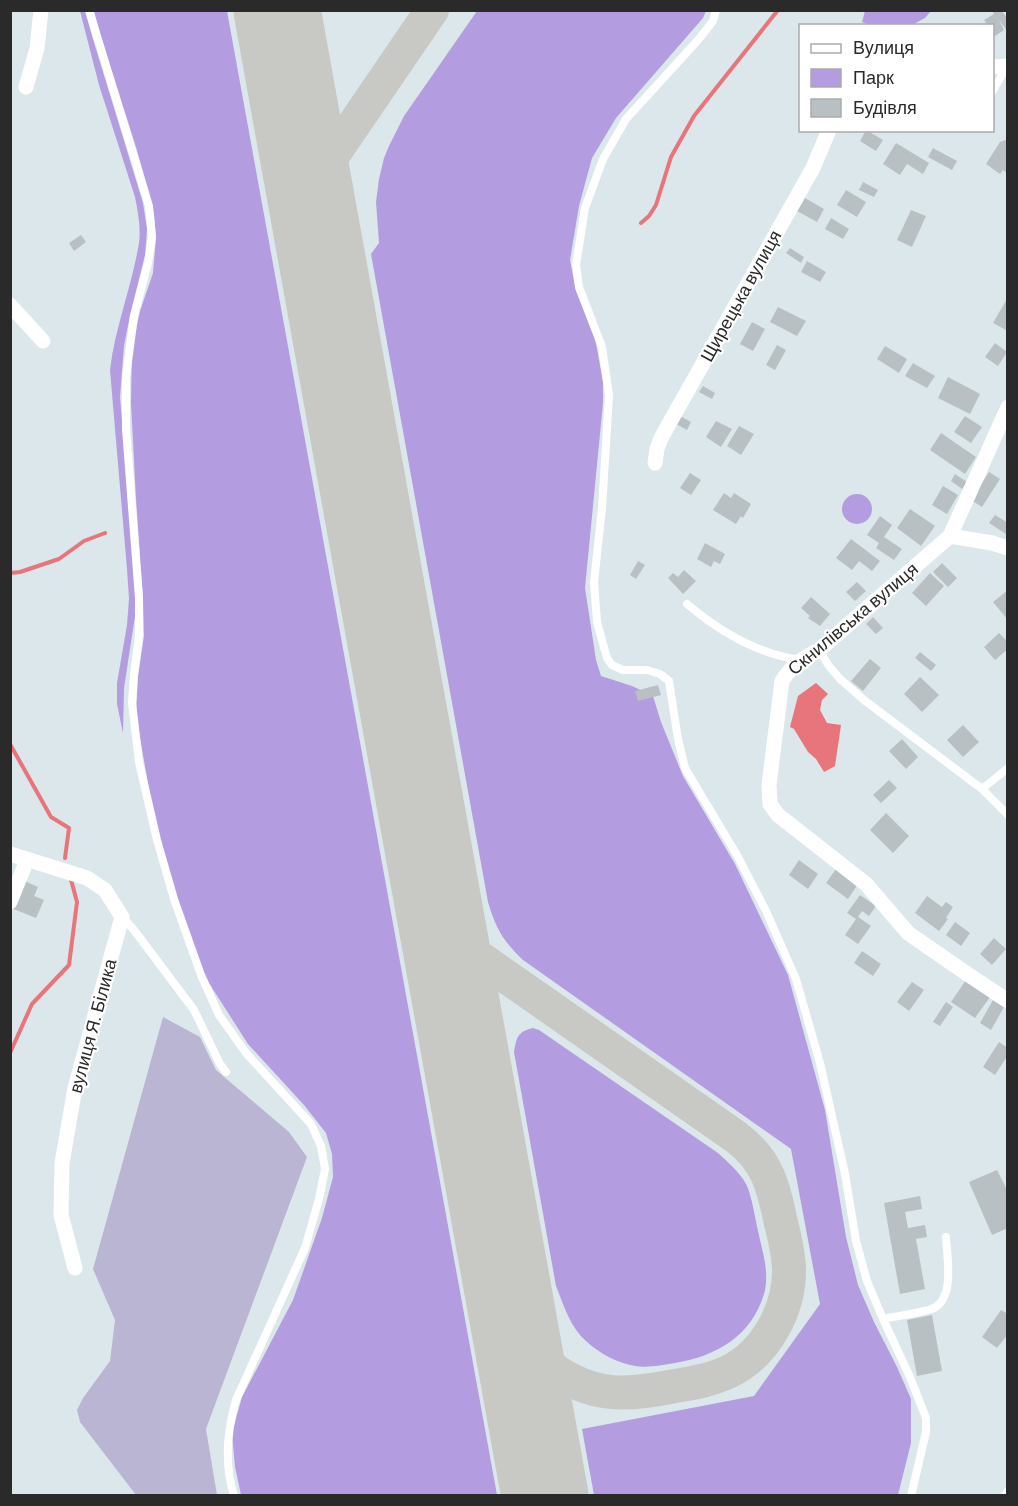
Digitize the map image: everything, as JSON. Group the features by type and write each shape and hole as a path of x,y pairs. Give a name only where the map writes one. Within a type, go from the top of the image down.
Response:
{"street":[{"path":"26,87 38,45 41,10"},
{"name":"Щирецька вулиця","path":"655,463 661,438 813,168 828,132"},
{"path":"10,305 43,341"},
{"name":"Скнилівська вулиця","path":"1008,407 950,536 819,650 800,660 787,672 782,681 769,785 770,804 778,815 866,884 908,933 1008,1000"},
{"path":"950,536 1008,548"},
{"path":"10,854 87,878 105,890 122,917"},
{"path":"10,902 27,860"},
{"name":"вулиця Я. Білика","path":"75,1268 61,1215 62,1163 75,1088 122,917"}],"lane":[{"path":"89,10 149,206 152,237 148,263 134,316 126,377 126,429 139,598 139,636 132,703 139,762 157,840 174,899 201,975 219,1016 246,1053 311,1124 321,1146 325,1169 305,1248 236,1400 230,1421 228,1465 234,1496"},
{"path":"716,10 713,21 699,39 626,119 603,159 585,208 576,265 579,287 602,347 609,395 602,508 594,582 597,622 607,658 612,665 623,670 647,670 660,674 669,681 678,739 686,768 737,855 766,911 796,979 820,1063 856,1241 867,1281 926,1418 926,1432 911,1496"},
{"path":"994,90 1007,66"},
{"path":"687,604 704,618 739,640 778,655 800,660"},
{"path":"819,650 829,666 864,700 982,789 1008,815"},
{"path":"982,789 1008,768"},
{"path":"122,917 194,1010 226,1072"},
{"path":"883,1319 933,1308 941,1303 948,1285 946,1238"},
{"path":"1004,1496 1008,1491"}],"green space":[{"path":"865,10 931,11 925,18 914,24 862,22"},
{"path":"80,11 85,11 143,203 147,229 145,255 124,346 120,397 135,576 135,616 124,688 123,733 117,704 117,683 129,599 110,370 136,259 139,226 135,197 99,85"},
{"path":"94,11 227,11 497,1495 241,1495 235,1467 232,1433 242,1397 293,1300 322,1218 333,1177 332,1154 326,1133 304,1105 248,1044 200,969 155,823 136,715 138,677 144,636 131,403 132,349 140,311 153,273 156,238 154,214 148,189"},
{"path":"477,11 706,11 703,18 616,118 592,158 579,206 570,260 576,291 595,338 603,382 603,403 585,588 596,660 601,676 653,696 683,776 735,864 788,975 825,1110 846,1237 858,1285 911,1399 911,1443 898,1495 594,1495 582,1429 754,1396 820,1304 791,1149 523,960 501,934 488,902 371,254 379,243 376,202 379,179 389,146 404,116"},
{"path":"857,494 863,495 871,503 871,515 863,523 857,524 851,523 843,515 842,509 843,503 851,495"},
{"path":"533,1028 718,1153 736,1170 747,1186 764,1260 765,1290 760,1305 743,1331 719,1348 706,1355 675,1363 650,1366 628,1365 597,1350 580,1335 572,1323 556,1286 514,1052 519,1036 524,1031"}],"shaded area":[{"path":"816,683 828,694 822,700 820,710 827,723 841,725 835,766 824,772 794,729 790,727 798,696"},
{"path":"163,1017 200,1037 216,1070 289,1132 307,1157 206,1429 217,1495 136,1495 80,1422 77,1410 110,1361 115,1320 93,1269"}],"building":[{"path":"1001,10 1008,19 1008,32 999,20 1004,30 995,36 994,24 987,24 984,20 994,14 993,12"},
{"path":"865,132 869,132 883,140 876,151 860,141"},
{"path":"1008,139 1008,174 1003,170 1000,174 986,164 1000,142"},
{"path":"896,143 929,163 923,174 907,164 900,175 883,164"},
{"path":"933,148 957,161 952,170 928,157"},
{"path":"863,182 878,190 874,197 859,190"},
{"path":"846,190 866,202 857,217 837,205"},
{"path":"805,198 824,209 817,222 797,211"},
{"path":"911,210 926,216 912,247 897,240"},
{"path":"831,218 849,229 843,239 825,229"},
{"path":"81,235 86,242 74,251 69,243"},
{"path":"790,248 804,257 801,263 786,253"},
{"path":"807,261 826,272 820,282 801,272"},
{"path":"1008,297 1008,327 1006,330 993,323"},
{"path":"778,307 806,321 797,336 770,322"},
{"path":"752,322 765,329 753,351 740,344"},
{"path":"995,343 1007,352 998,366 985,357"},
{"path":"777,345 786,350 775,370 766,365"},
{"path":"885,346 907,359 899,373 877,359"},
{"path":"913,363 935,376 927,388 905,376"},
{"path":"948,377 980,394 970,414 938,398"},
{"path":"703,386 715,393 712,399 699,392"},
{"path":"680,416 691,422 687,430 676,424"},
{"path":"965,416 982,427 971,443 954,432"},
{"path":"716,421 732,429 721,447 706,437"},
{"path":"739,426 754,434 741,455 727,446"},
{"path":"941,433 976,457 965,474 930,450"},
{"path":"989,472 1000,479 982,507 971,500"},
{"path":"690,473 701,480 691,495 680,488"},
{"path":"955,474 967,482 962,489 951,481"},
{"path":"943,486 958,495 947,514 932,505"},
{"path":"724,493 731,498 734,493 751,504 743,518 741,516 736,524 713,510"},
{"path":"910,509 935,526 921,546 897,528"},
{"path":"995,515 1008,523 1006,534 989,523"},
{"path":"880,516 892,525 884,537 902,549 894,560 876,548 879,543 867,535"},
{"path":"851,539 880,561 872,571 859,561 852,570 836,558"},
{"path":"705,543 725,554 720,564 714,561 711,567 697,559"},
{"path":"638,561 645,565 636,579 630,575"},
{"path":"942,563 957,578 948,587 933,572"},
{"path":"684,570 696,581 683,594 668,578 673,573 678,577"},
{"path":"930,573 944,586 926,606 912,593"},
{"path":"857,582 866,591 855,601 846,592"},
{"path":"1008,590 1008,620 993,602"},
{"path":"811,597 830,614 820,626 808,618 810,616 801,608"},
{"path":"873,617 883,628 876,634 866,624"},
{"path":"999,633 1008,642 1008,649 995,660 984,647"},
{"path":"920,652 936,665 931,671 915,658"},
{"path":"870,659 881,668 863,691 851,681"},
{"path":"920,677 939,695 922,712 904,694"},
{"path":"658,685 661,695 638,701 635,691"},
{"path":"963,725 979,742 963,757 947,740"},
{"path":"902,739 918,757 906,769 889,751"},
{"path":"889,780 897,788 881,803 873,795"},
{"path":"886,813 909,836 893,853 870,830"},
{"path":"799,860 818,874 808,889 789,875"},
{"path":"836,869 858,884 848,899 826,883"},
{"path":"22,880 38,887 34,896 44,900 36,918 11,908"},
{"path":"860,895 876,906 869,916 862,911 858,917 871,926 858,944 845,935 856,919 847,913"},
{"path":"927,896 942,907 946,902 953,907 939,931 915,913"},
{"path":"955,922 970,933 961,946 946,935"},
{"path":"994,938 1006,949 992,965 980,954"},
{"path":"862,951 881,964 873,976 854,963"},
{"path":"966,980 990,997 975,1018 951,1002"},
{"path":"912,982 924,990 909,1011 897,1002"},
{"path":"993,1000 1004,1007 991,1030 980,1023"},
{"path":"946,1002 953,1007 940,1026 933,1022"},
{"path":"999,1042 1008,1048 1008,1055 995,1075 983,1067"},
{"path":"997,1170 1008,1192 1008,1228 992,1235 969,1182"},
{"path":"920,1196 922,1209 905,1212 908,1228 925,1225 927,1237 916,1239 925,1289 900,1294 884,1203"},
{"path":"1001,1310 1008,1314 1008,1334 997,1348 982,1337"},
{"path":"932,1315 942,1371 917,1376 907,1320"}],"waterway":[{"path":"641,223 656,205 671,157 694,116 778,10"},
{"path":"10,573 59,559 84,541 105,533"},
{"path":"10,744 51,817 69,828 65,858"},
{"path":"10,1053 32,1004 69,965 77,902 70,876"}],"taxiway":[{"path":"318,236 319,196 331,158 432,10"},
{"path":"433,872 450,927 474,954 747,1146 768,1175 786,1246 789,1268 788,1284 785,1299 773,1329 754,1354 742,1364 722,1375 702,1381 625,1393 610,1392 580,1384 550,1367 531,1349 520,1333 511,1307"}],"runway":[{"path":"277,10 545,1496"}]}
